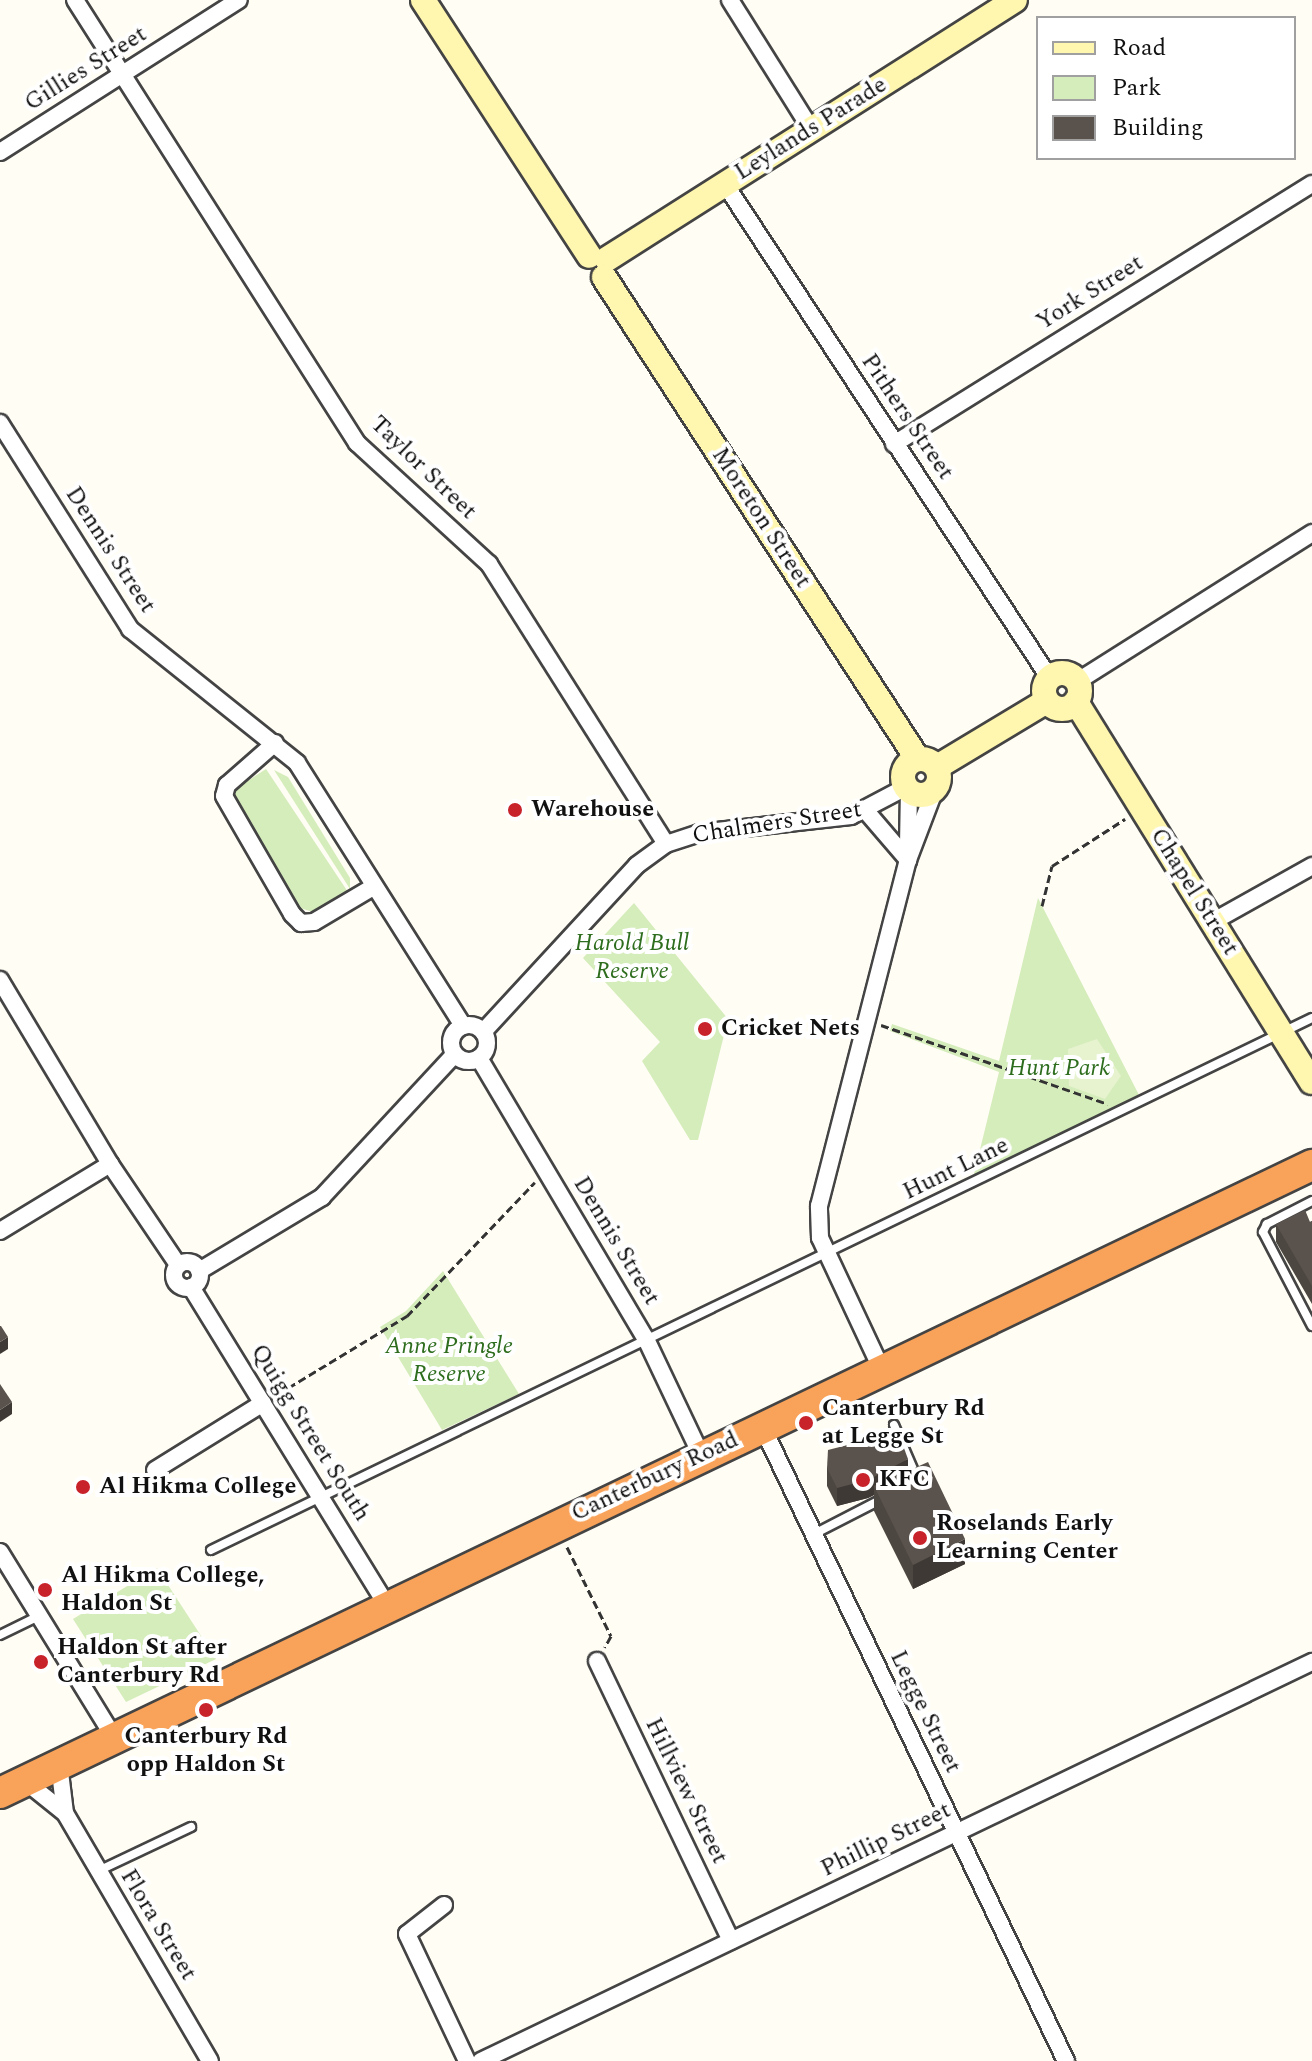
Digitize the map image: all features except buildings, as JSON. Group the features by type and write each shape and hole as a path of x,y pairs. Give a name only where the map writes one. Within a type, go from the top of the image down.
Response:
{"highway":[{"name":"Canterbury Road","path":"13,1787 881,1368 1312,1165"}],"street":[{"name":"Taylor Street","path":"75,0 357,443 489,564 666,844"},
{"name":"Gillies Street","path":"0,152 239,0"},
{"name":"Moreton Street","path":"423,0 600,264 930,772"},
{"path":"730,0 811,129"},
{"name":"Leylands Parade","path":"600,264 1015,0"},
{"name":"Pithers Street","path":"725,184 1048,689"},
{"name":"York Street","path":"894,444 1312,184"},
{"name":"Dennis Street","path":"0,423 130,629 297,763 463,1026"},
{"path":"907,789 919,795 930,772 1048,689 1061,709 1077,692 1312,533"},
{"name":"Chapel Street","path":"1077,692 1141,808 1312,1082"},
{"path":"275,743 227,785 224,800 292,914 301,923 314,922 373,887"},
{"path":"908,860 904,770 930,772"},
{"path":"881,1368 820,1238 819,1206 930,772"},
{"name":"Chalmers Street","path":"483,1032 637,865 666,844 699,833 866,811 907,789"},
{"path":"866,811 908,860"},
{"path":"1212,922 1312,866"},
{"path":"0,980 110,1164 178,1265 190,1263 199,1271"},
{"path":"463,1026 483,1032 486,1049 479,1058 469,1061 454,1055 451,1038 463,1026"},
{"path":"191,1287 199,1271 322,1197 454,1055"},
{"name":"Dennis Street","path":"479,1058 646,1339 701,1455"},
{"path":"0,1231 110,1164"},
{"name":"Quigg Street South","path":"178,1265 176,1283 191,1287 387,1605"},
{"path":"155,1470 263,1403"},
{"name":"Legge Street","path":"762,1426 1066,2061"},
{"path":"0,1552 114,1737"},
{"name":"Hillview Street","path":"597,1661 731,1941"},
{"name":"Phillip Street","path":"481,2061 1311,1667"},
{"name":"Flora Street","path":"59,1764 65,1813 210,2061"},
{"name":"Flora Street","path":"13,1787 65,1813"},
{"path":"444,1905 407,1934 467,2061"}],"lane":[{"name":"Hunt Lane","path":"211,1550 319,1495 827,1254 1312,1018"},
{"path":"1312,1201 1267,1224 1265,1241 1312,1326"},
{"path":"894,1425 916,1471 911,1485"},
{"path":"813,1534 891,1494"},
{"path":"0,1635 40,1616"},
{"path":"98,1871 191,1827"}],"path":[{"path":"1042,906 1052,866 1141,808"},
{"path":"866,1020 1125,1110"},
{"path":"263,1403 407,1316 546,1171"},
{"path":"565,1543 611,1636 597,1661"}],"green space":[{"path":"266,769 348,892 313,912 300,908 234,802 235,789"},
{"path":"274,770 288,777 350,878 350,889"},
{"name":"Hunt Park","path":"1038,898 1139,1095 973,1178 999,1072 890,1031 892,1024 999,1061"},
{"name":"Harold Bull Reserve","path":"634,903 728,1019 698,1140 690,1140 642,1061 660,1042 583,958"},
{"path":"1097,1039 1121,1076 1105,1099 1069,1086 1068,1049"},
{"name":"Anne Pringle Reserve","path":"443,1271 519,1394 442,1430 380,1327 406,1311"},
{"path":"157,1568 216,1659 126,1702 73,1619"}],"place":[{"name":"Warehouse","path":"515,810"},
{"name":"Cricket Nets","path":"705,1029"},
{"name":"Canterbury Rd at Legge St","path":"806,1423"},
{"name":"KFC","path":"863,1480"},
{"name":"Al Hikma College","path":"83,1487"},
{"name":"Roselands Early Learning Center","path":"920,1538"},
{"name":"Al Hikma College, Haldon St","path":"45,1590"},
{"name":"Haldon St after Canterbury Rd","path":"41,1662"},
{"name":"Canterbury Rd opp Haldon St","path":"206,1710"}]}
